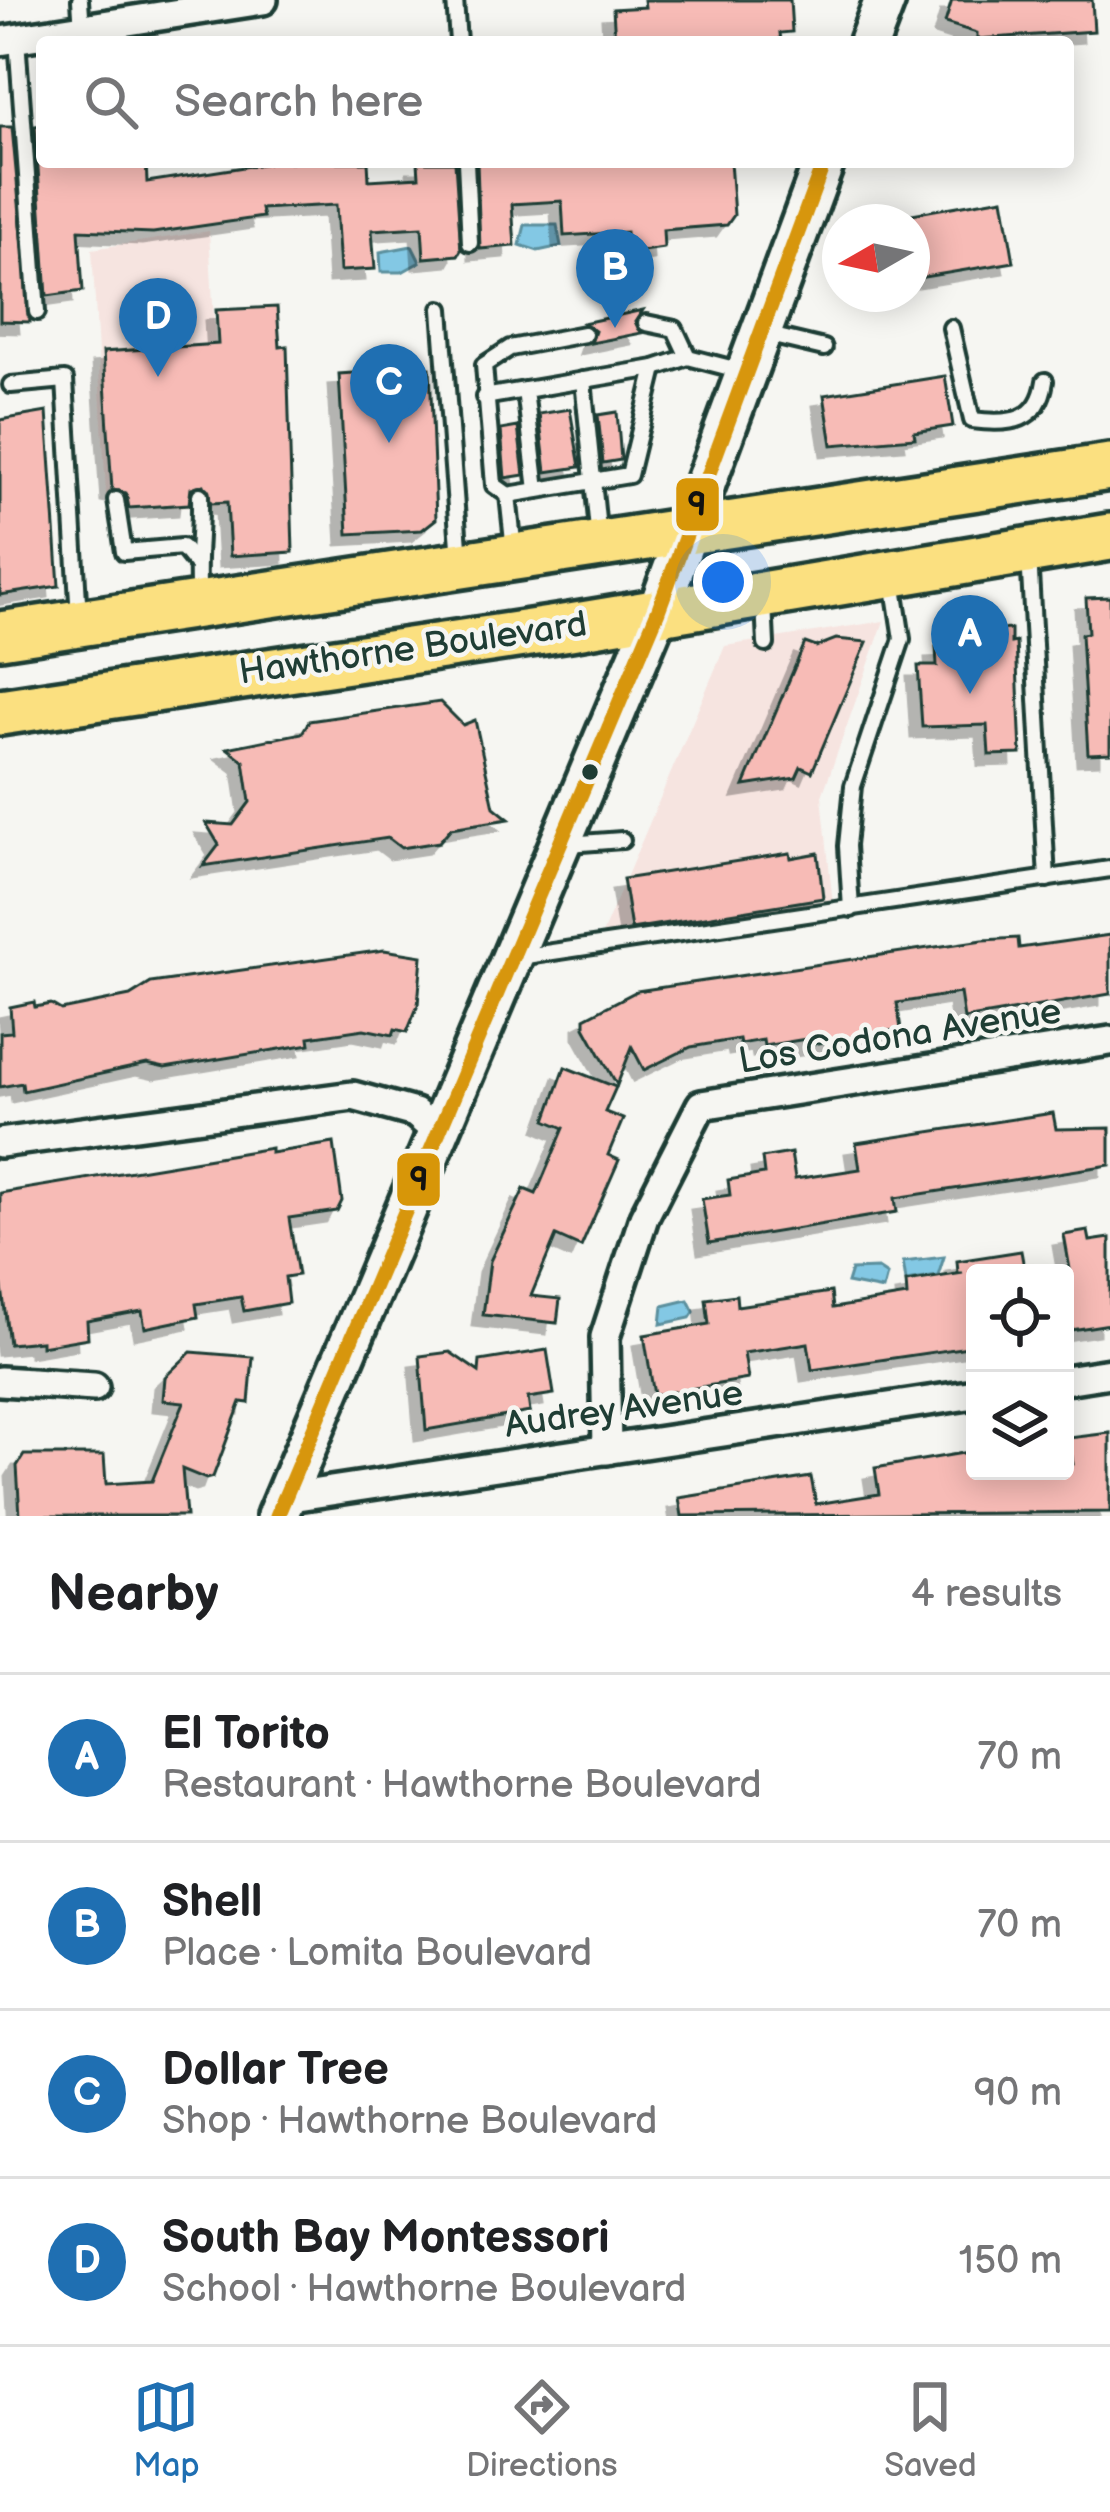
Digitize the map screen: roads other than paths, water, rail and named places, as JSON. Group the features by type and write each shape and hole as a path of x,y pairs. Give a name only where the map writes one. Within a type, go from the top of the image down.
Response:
{"main road":[{"path":"871,36 884,0"},
{"path":"280,1507 658,611 822,168"},
{"name":"Hawthorne Boulevard","path":"0,635 80,623 197,584 515,559 1110,467"},
{"name":"Hawthorne Boulevard","path":"0,712 1110,537"}],"street":[{"path":"9,40 81,14 263,0"},
{"name":"Los Codona Avenue","path":"607,1450 605,1337 644,1217 701,1106 1110,1041"},
{"path":"0,1143 353,1096 415,1113 439,1134"},
{"path":"1074,1379 1110,1373"},
{"path":"0,1382 94,1387"},
{"name":"Audrey Avenue","path":"280,1507 607,1450 966,1395"}],"lane":[{"path":"455,0 458,36"},
{"path":"9,40 37,312"},
{"path":"466,168 470,242"},
{"path":"441,309 460,565"},
{"path":"646,323 675,329 688,357"},
{"path":"951,328 972,420 1032,415 1041,406 1045,381"},
{"path":"762,333 824,348"},
{"path":"515,559 508,495 494,484 484,365 527,343 584,334"},
{"path":"484,397 656,368 688,357 747,373"},
{"path":"508,495 629,475 656,368"},
{"path":"11,385 65,380 80,623"},
{"path":"583,380 599,545"},
{"path":"525,390 537,490"},
{"path":"197,584 200,495"},
{"path":"116,500 124,552 182,547 197,584"},
{"path":"1029,549 1047,879"},
{"path":"850,909 847,846 853,786 874,708 902,639 891,569"},
{"path":"763,592 766,644"},
{"path":"562,845 622,841"},
{"path":"514,958 1110,869"}],"water":[{"path":"525,225 557,225 561,246 538,251 520,245"},
{"path":"412,246 420,262 402,272 381,272 380,252"},
{"path":"944,1257 938,1276 906,1281 903,1262"},
{"path":"878,1269 887,1275 883,1290 847,1283 851,1270"},
{"path":"688,1300 694,1312 690,1318 661,1324 663,1306"}],"place":[{"name":"Shell","path":"615,328"},
{"name":"South Bay Montessori","path":"158,377"},
{"name":"Dollar Tree","path":"389,443"},
{"name":"El Torito","path":"970,694"}]}
